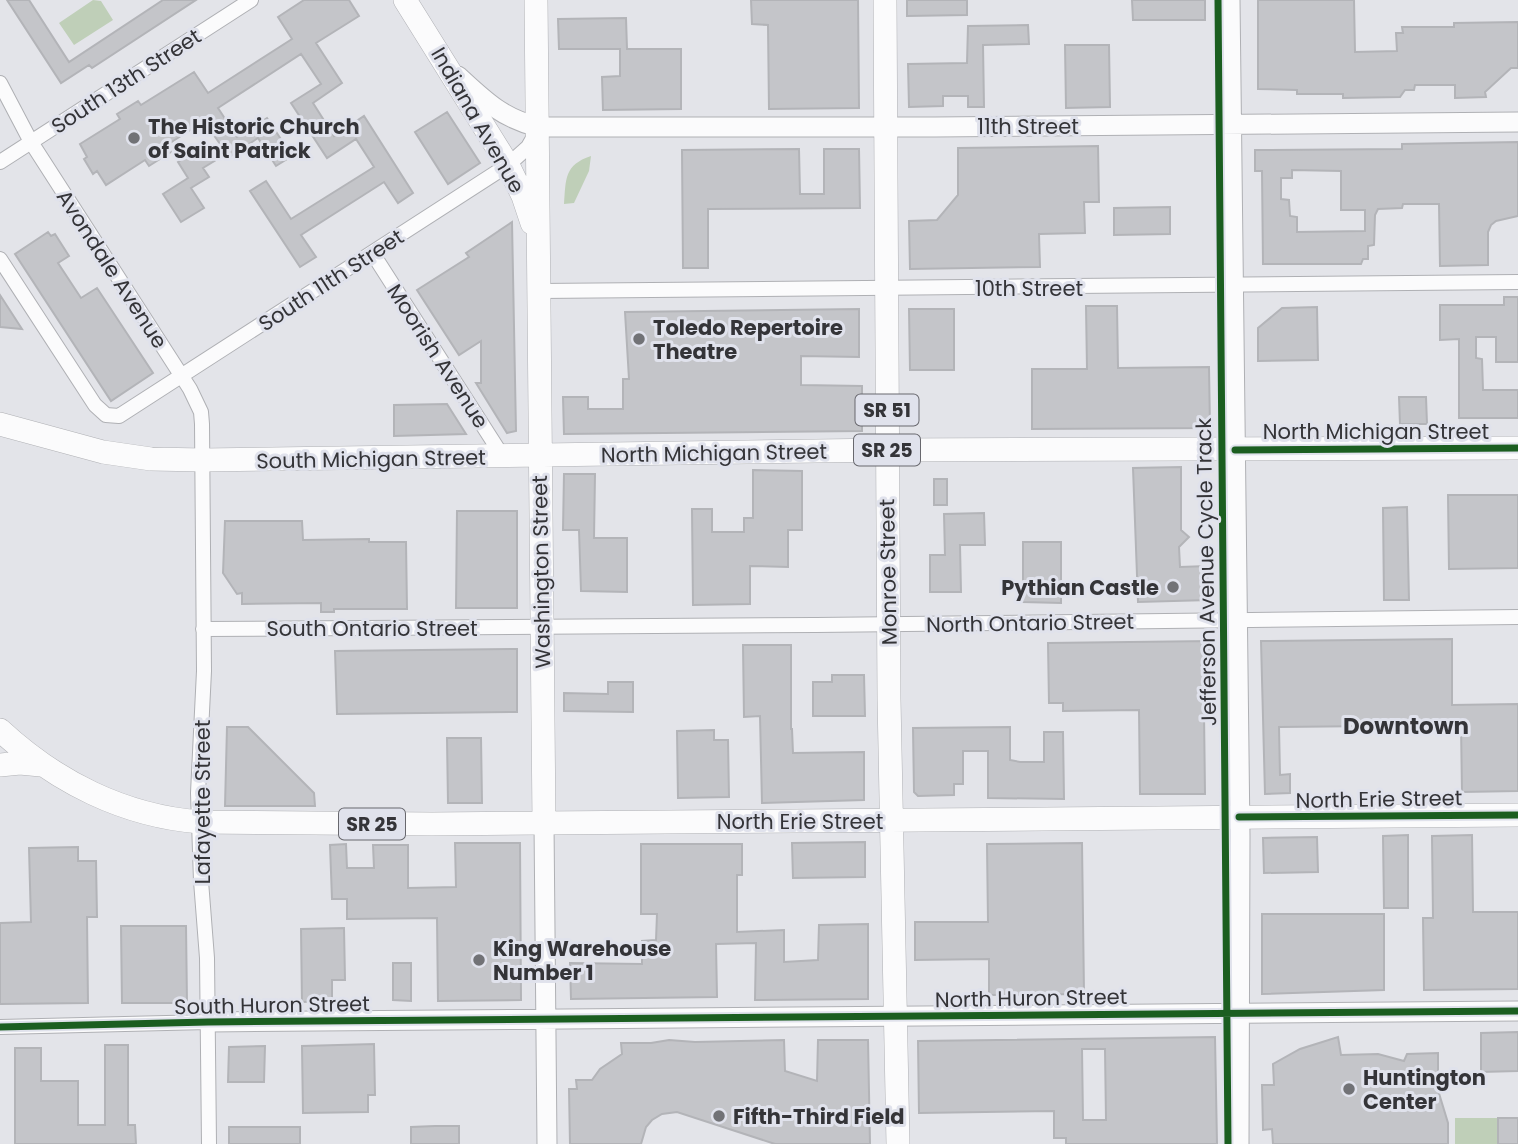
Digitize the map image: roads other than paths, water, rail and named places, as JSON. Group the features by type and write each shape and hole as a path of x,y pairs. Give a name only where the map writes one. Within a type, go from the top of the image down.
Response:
{"main road":[{"name":"Indiana Avenue","path":"405,0 509,165 523,196 539,247"},
{"name":"Washington Street","path":"536,0 544,823"},
{"name":"Monroe Street","path":"885,0 890,820 898,1144"},
{"name":"SR 25","path":"0,424 103,452 151,458 203,460"},
{"name":"North Michigan Street","path":"540,455 887,450 1518,448"},
{"name":"South Michigan Street","path":"203,460 540,455"},
{"name":"SR 25","path":"0,730 41,765 84,791 119,805 163,817 200,822 279,824 544,823"},
{"path":"0,765 41,765"},
{"name":"North Erie Street","path":"544,823 1518,815"}],"street":[{"name":"South 13th Street","path":"0,162 251,0"},
{"path":"1230,0 1240,817 1239,1144"},
{"name":"11th Street","path":"448,66 495,110 516,121 538,127 1518,122"},
{"name":"Avondale Avenue","path":"0,83 31,142 182,377 201,412 203,460"},
{"name":"South 11th Street","path":"0,259 95,405 111,417 122,415 509,165 528,147 538,127"},
{"name":"Moorish Avenue","path":"373,254 503,457"},
{"name":"10th Street","path":"540,291 1518,282"},
{"name":"Lafayette Street","path":"203,460 203,629 198,786 201,881 208,958 209,1144"},
{"name":"North Ontario Street","path":"542,627 1518,617"},
{"name":"South Ontario Street","path":"203,629 542,627"},
{"name":"Washington Street","path":"544,823 547,1144"},
{"name":"North Huron Street","path":"545,1020 1518,1011"},
{"name":"South Huron Street","path":"0,1027 208,1022 545,1020"}],"place":[{"name":"The Historic Church of Saint Patrick","path":"134,138"},
{"name":"Toledo Repertoire Theatre","path":"639,339"},
{"name":"Pythian Castle","path":"1173,587"},
{"name":"King Warehouse Number 1","path":"479,960"},
{"name":"Huntington Center","path":"1349,1089"},
{"name":"Fifth-Third Field","path":"719,1116"}],"district":[{"name":"Downtown","path":"1406,726"}]}
